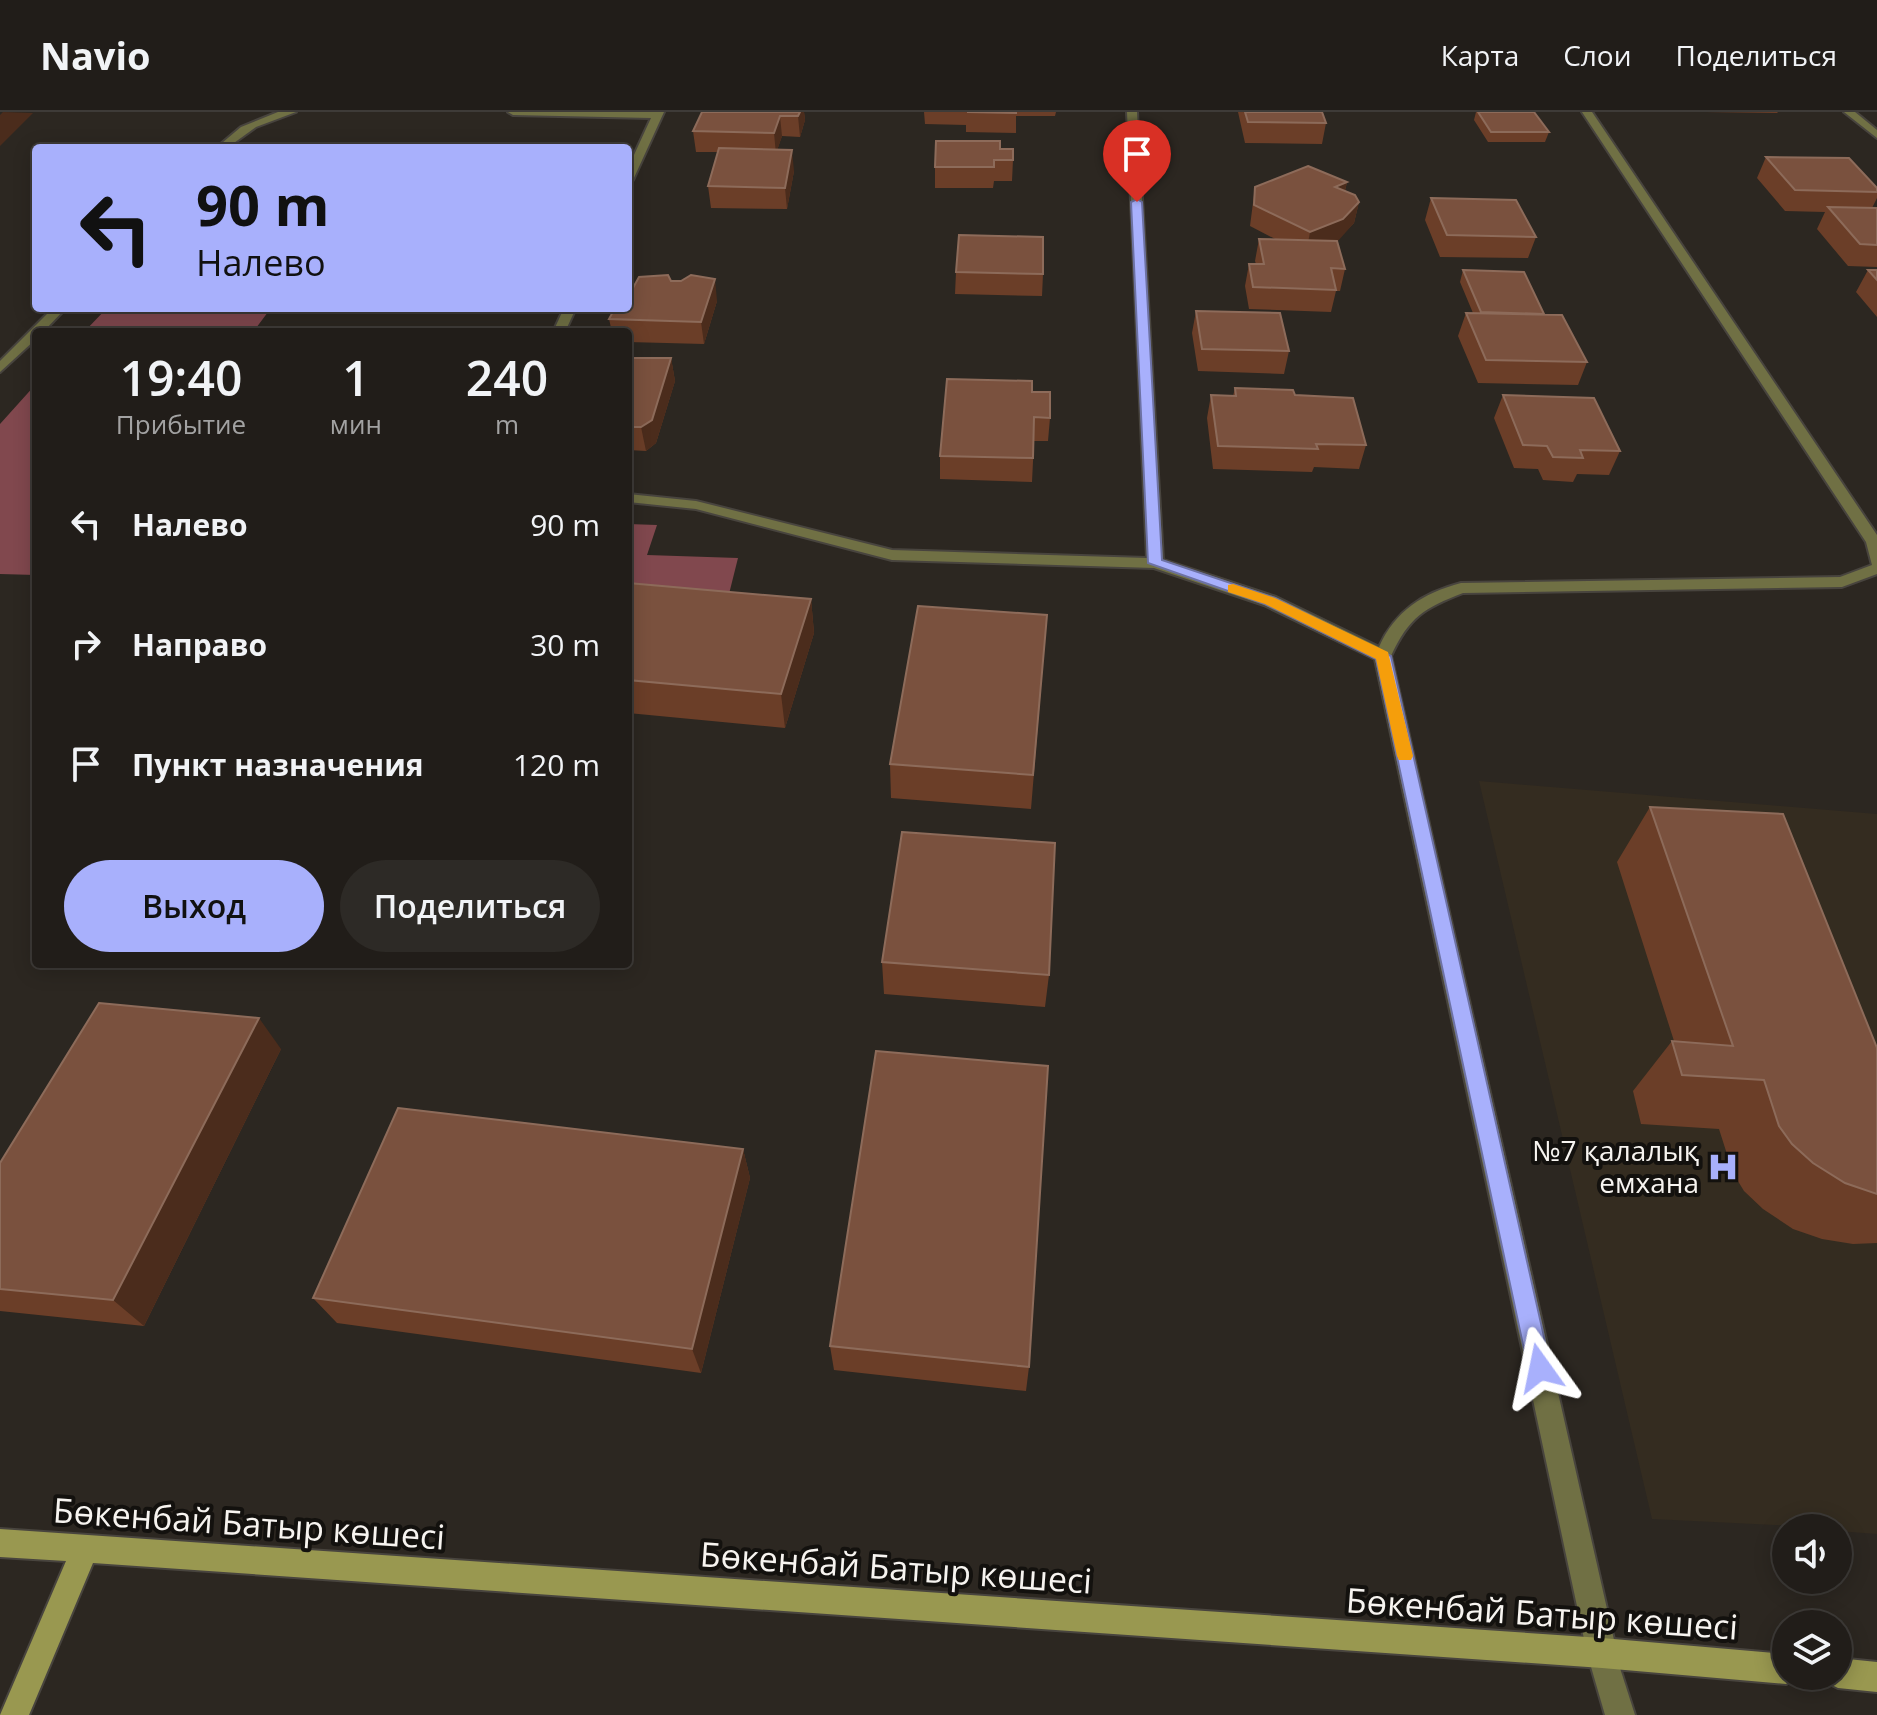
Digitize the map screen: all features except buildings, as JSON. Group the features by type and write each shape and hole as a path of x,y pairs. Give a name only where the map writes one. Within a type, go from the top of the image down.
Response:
{"main road":[{"name":"Бөкенбай Батыр көшесі","path":"0,1543 1602,1653 1772,1668"},
{"path":"14,1715 85,1549"},
{"path":"1852,1674 1877,1677"}],"street":[{"path":"226,144 246,127 266,117 291,112"},
{"path":"513,112 658,114 632,171"},
{"path":"1132,112 1155,563"},
{"path":"1587,112 1874,542 1877,562"},
{"path":"1849,112 1877,135"},
{"path":"40,328 56,312"},
{"path":"0,368 32,336"},
{"path":"632,498 696,505 892,555 1155,563 1270,601 1383,656"},
{"path":"1620,1715 1602,1653 1383,656 1395,627 1415,606 1461,588 1842,582 1877,569"}],"shaded area":[{"path":"103,312 268,312 256,328 88,328"},
{"path":"32,388 32,575 0,574 0,424"},
{"path":"632,524 657,525 647,555 738,558 728,598 632,595"},
{"name":"№7 қалалық емхана","path":"1479,781 1877,814 1877,1534 1852,1532 1852,1514 1772,1514 1772,1525 1652,1519"}],"slow traffic":[{"path":"1233,589 1270,601 1383,656 1405,756"}],"place":[{"name":"№7 қалалық емхана","path":"1723,1167"}],"route":[{"path":"1137,202 1155,563 1270,601 1383,656 1540,1368"}]}
